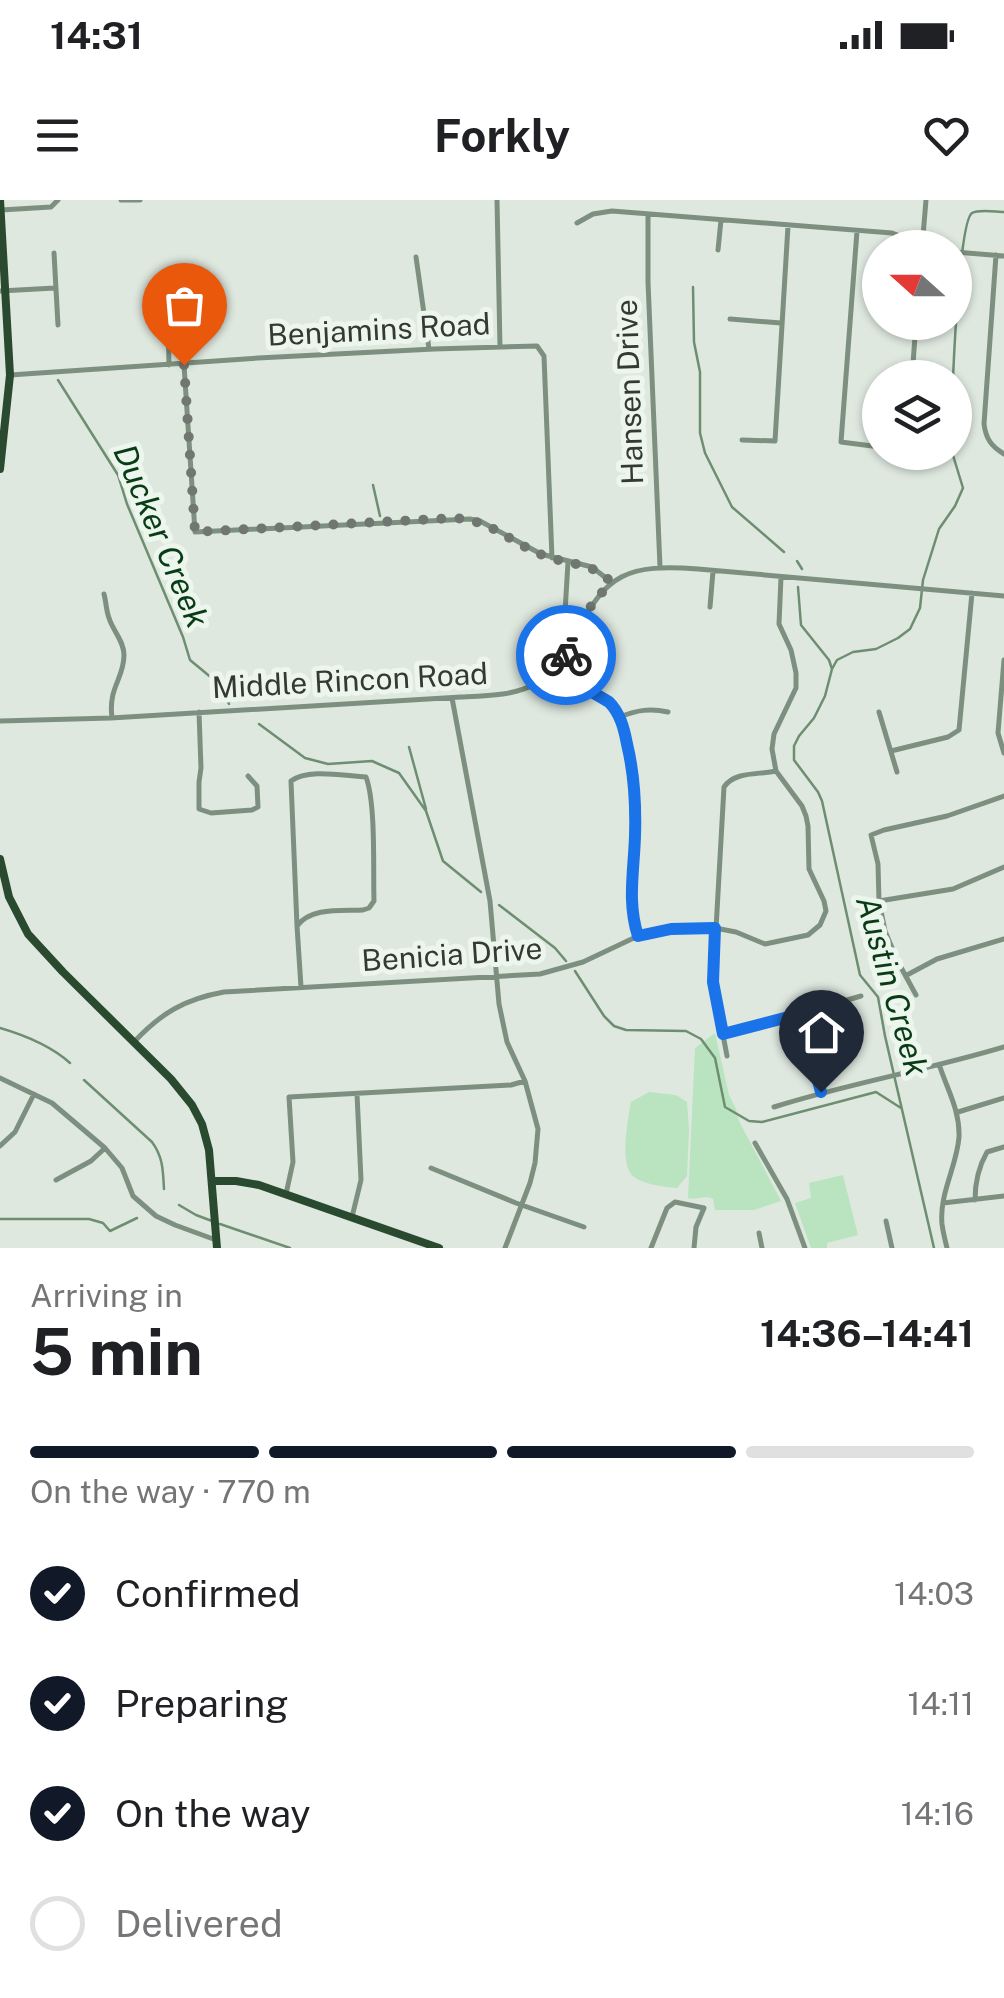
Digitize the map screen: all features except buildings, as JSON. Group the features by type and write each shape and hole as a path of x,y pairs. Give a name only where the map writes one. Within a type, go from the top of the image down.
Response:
{"main road":[{"path":"0,200 2,291 10,375 0,470"},
{"path":"0,859 9,897 28,934 192,1105 208,1142 217,1244"},
{"path":"213,1182 242,1181 439,1248"}],"street":[{"path":"1,210 51,208 58,200"},
{"path":"121,200 140,200"},
{"path":"496,200 500,347"},
{"path":"923,230 926,200"},
{"path":"577,223 612,211 862,231"},
{"name":"Hansen Drive","path":"648,214 660,567"},
{"path":"718,250 721,220"},
{"path":"742,440 775,441 788,226"},
{"path":"857,231 841,442 862,445"},
{"path":"54,253 58,325"},
{"path":"972,253 1000,256 984,424 990,444 1004,454"},
{"path":"416,257 429,349"},
{"path":"2,291 55,288"},
{"path":"168,318 169,365"},
{"path":"730,319 781,322"},
{"name":"Benjamins Road","path":"10,375 537,346 544,356 552,558"},
{"path":"184,365 195,532 470,519 540,554 592,567 611,582"},
{"path":"565,612 568,562"},
{"path":"638,936 631,900 635,810 629,752 620,717 609,702 555,670 567,655 592,604 611,582 660,567 1004,596"},
{"path":"710,607 714,571"},
{"path":"727,1056 713,982 724,787 736,776 776,771 774,734 796,688 791,650 778,624 781,577"},
{"path":"891,751 948,738 959,730 972,593"},
{"path":"104,594 108,617 125,648 124,667 110,700 112,718"},
{"path":"1004,660 998,733 1004,753"},
{"name":"Middle Rincon Road","path":"0,721 452,698 514,692 536,684 555,670"},
{"path":"452,698 490,900 496,977 507,1042 538,1129 535,1163 505,1248"},
{"path":"620,717 651,708 668,712"},
{"path":"199,712 199,809 211,813 258,807 257,786 248,776"},
{"path":"879,712 897,772"},
{"name":"Benicia Drive","path":"134,1042 160,1018 192,999 224,992 540,974 583,962 638,936 671,929 715,928 770,944 808,935 824,919 824,900 809,869 806,816 776,771"},
{"path":"297,926 309,914 363,910 374,901 366,777 329,774 290,780 290,792 300,986"},
{"path":"916,995 886,932 871,836 1004,796"},
{"path":"879,901 953,889 1004,867"},
{"path":"907,976 937,959 1004,939"},
{"path":"800,1018 806,1012 861,996"},
{"path":"723,1034 790,1015 800,1018"},
{"path":"800,1018 821,1092"},
{"path":"774,1108 821,1092 940,1066 1004,1047"},
{"path":"940,1066 958,1112 957,1151 941,1222 947,1248"},
{"path":"0,1078 56,1106 105,1148 122,1168 130,1192 143,1206 217,1244"},
{"path":"286,1194 293,1162 289,1098 511,1085 524,1081"},
{"path":"0,1146 15,1132 34,1094"},
{"path":"352,1217 361,1180 358,1094"},
{"path":"958,1112 1004,1098"},
{"path":"756,1143 786,1198 805,1248"},
{"path":"975,1200 983,1159 987,1152 1004,1147"},
{"path":"56,1180 91,1161 105,1148"},
{"path":"431,1168 584,1227"},
{"path":"943,1204 1004,1196"},
{"path":"650,1248 670,1204 676,1202 704,1208 696,1227 694,1248"},
{"path":"886,1221 892,1248"},
{"path":"759,1233 762,1248"}],"green space":[{"path":"715,1033 739,1121 781,1201 754,1210 715,1210 713,1199 688,1198 695,1048"},
{"path":"649,1092 676,1095 687,1102 687,1176 677,1188 640,1180 628,1168 626,1139 631,1102"},
{"path":"843,1175 858,1235 827,1243 827,1248 811,1248 795,1203 811,1198 809,1183"}],"waterway":[{"name":"Austin Creek","path":"954,360 958,290 968,221 975,212 1004,212"},
{"path":"693,287 700,433 705,453 732,507 784,552"},
{"name":"Ducker Creek","path":"58,380 118,475 190,660 219,684 229,704"},
{"name":"Austin Creek","path":"934,1248 878,997 860,975 822,801 794,760 794,746 814,718 837,660 853,652 876,649 910,629 920,608 923,580 939,529 963,488 958,470"},
{"path":"373,485 380,516"},
{"path":"797,561 802,569"},
{"path":"798,587 801,625 832,669"},
{"name":"Ducker Creek","path":"259,724 305,758 328,764 372,761 399,773 426,811 443,861 481,892"},
{"path":"409,747 426,809"},
{"name":"Ducker Creek","path":"499,905 566,961"},
{"name":"Ducker Creek","path":"575,971 614,1026 626,1030 686,1031 701,1039 715,1058 725,1107 749,1121 762,1122 876,1092 901,1108"},
{"path":"0,1028 37,1042 70,1063"},
{"path":"84,1080 152,1142 160,1158 164,1189"},
{"path":"179,1205 212,1221"},
{"path":"0,1219 89,1219 103,1223 110,1231 137,1218"},
{"path":"220,1224 290,1248"}],"way so far":[{"path":"184,365 195,532 454,518 480,521 540,554 592,567 611,582 592,604 566,655"}],"route":[{"path":"566,655 555,670 616,708 624,732 635,810 631,900 638,936 671,929 715,928 713,982 723,1034 796,1015 803,1024 821,1092"}]}
